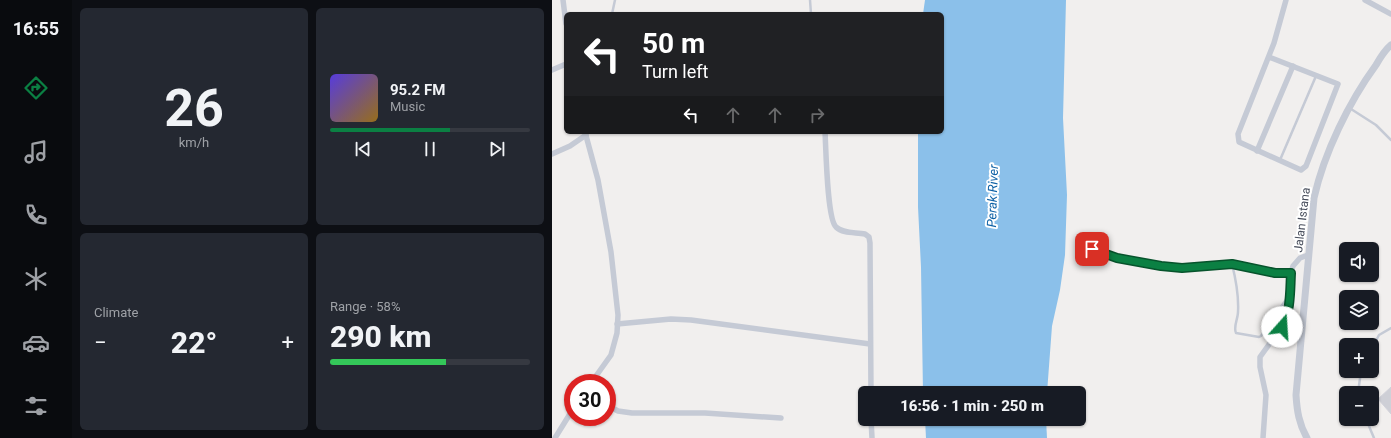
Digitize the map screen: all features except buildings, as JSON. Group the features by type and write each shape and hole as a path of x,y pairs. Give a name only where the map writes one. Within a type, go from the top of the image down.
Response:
{"street":[{"path":"563,0 564,12"},
{"path":"1269,56 1338,84 1306,166 1301,170 1239,142 1238,134 1274,43 1286,0"},
{"path":"1365,0 1391,14"},
{"name":"Jalan Istana","path":"1307,438 1300,424 1296,395 1308,255 1316,186 1349,108 1363,82 1391,45"},
{"path":"552,70 564,65"},
{"path":"1258,151 1293,66"},
{"path":"552,154 570,146 585,134 598,180 611,252 618,315 615,344 611,355 597,374"},
{"path":"825,134 830,208 833,224 842,232 865,234 869,238 870,243 871,386"},
{"path":"1263,438 1266,395 1260,367 1260,357 1286,320 1293,266 1297,260 1308,255"},
{"path":"617,324 671,319 691,320 870,344"},
{"path":"616,410 632,413 705,413 781,418"},
{"path":"555,438 564,424"},
{"path":"871,426 872,438"}],"lane":[{"path":"612,12 615,0"},
{"path":"810,0 811,12"},
{"path":"1280,161 1316,75"},
{"path":"1349,108 1376,125 1391,140"},
{"path":"1092,249 1117,258 1182,268 1232,264 1275,273 1291,273"},
{"path":"1232,264 1238,289 1238,315 1235,328 1236,333 1259,337 1261,336 1290,292"},
{"path":"1377,338 1378,335 1391,328"},
{"path":"1369,426 1374,438"}],"water":[{"name":"Perak River","path":"925,0 1066,0 1063,118 1067,195 1065,255 1060,290 1052,326 1048,386 923,386 921,267 918,207 918,134 944,134 944,12 923,12"},
{"path":"925,426 1046,426 1047,438 926,438"}],"route":[{"path":"1092,249 1117,258 1161,266 1182,268 1232,264 1275,273 1291,273 1288,310 1286,320 1282,327"}]}
